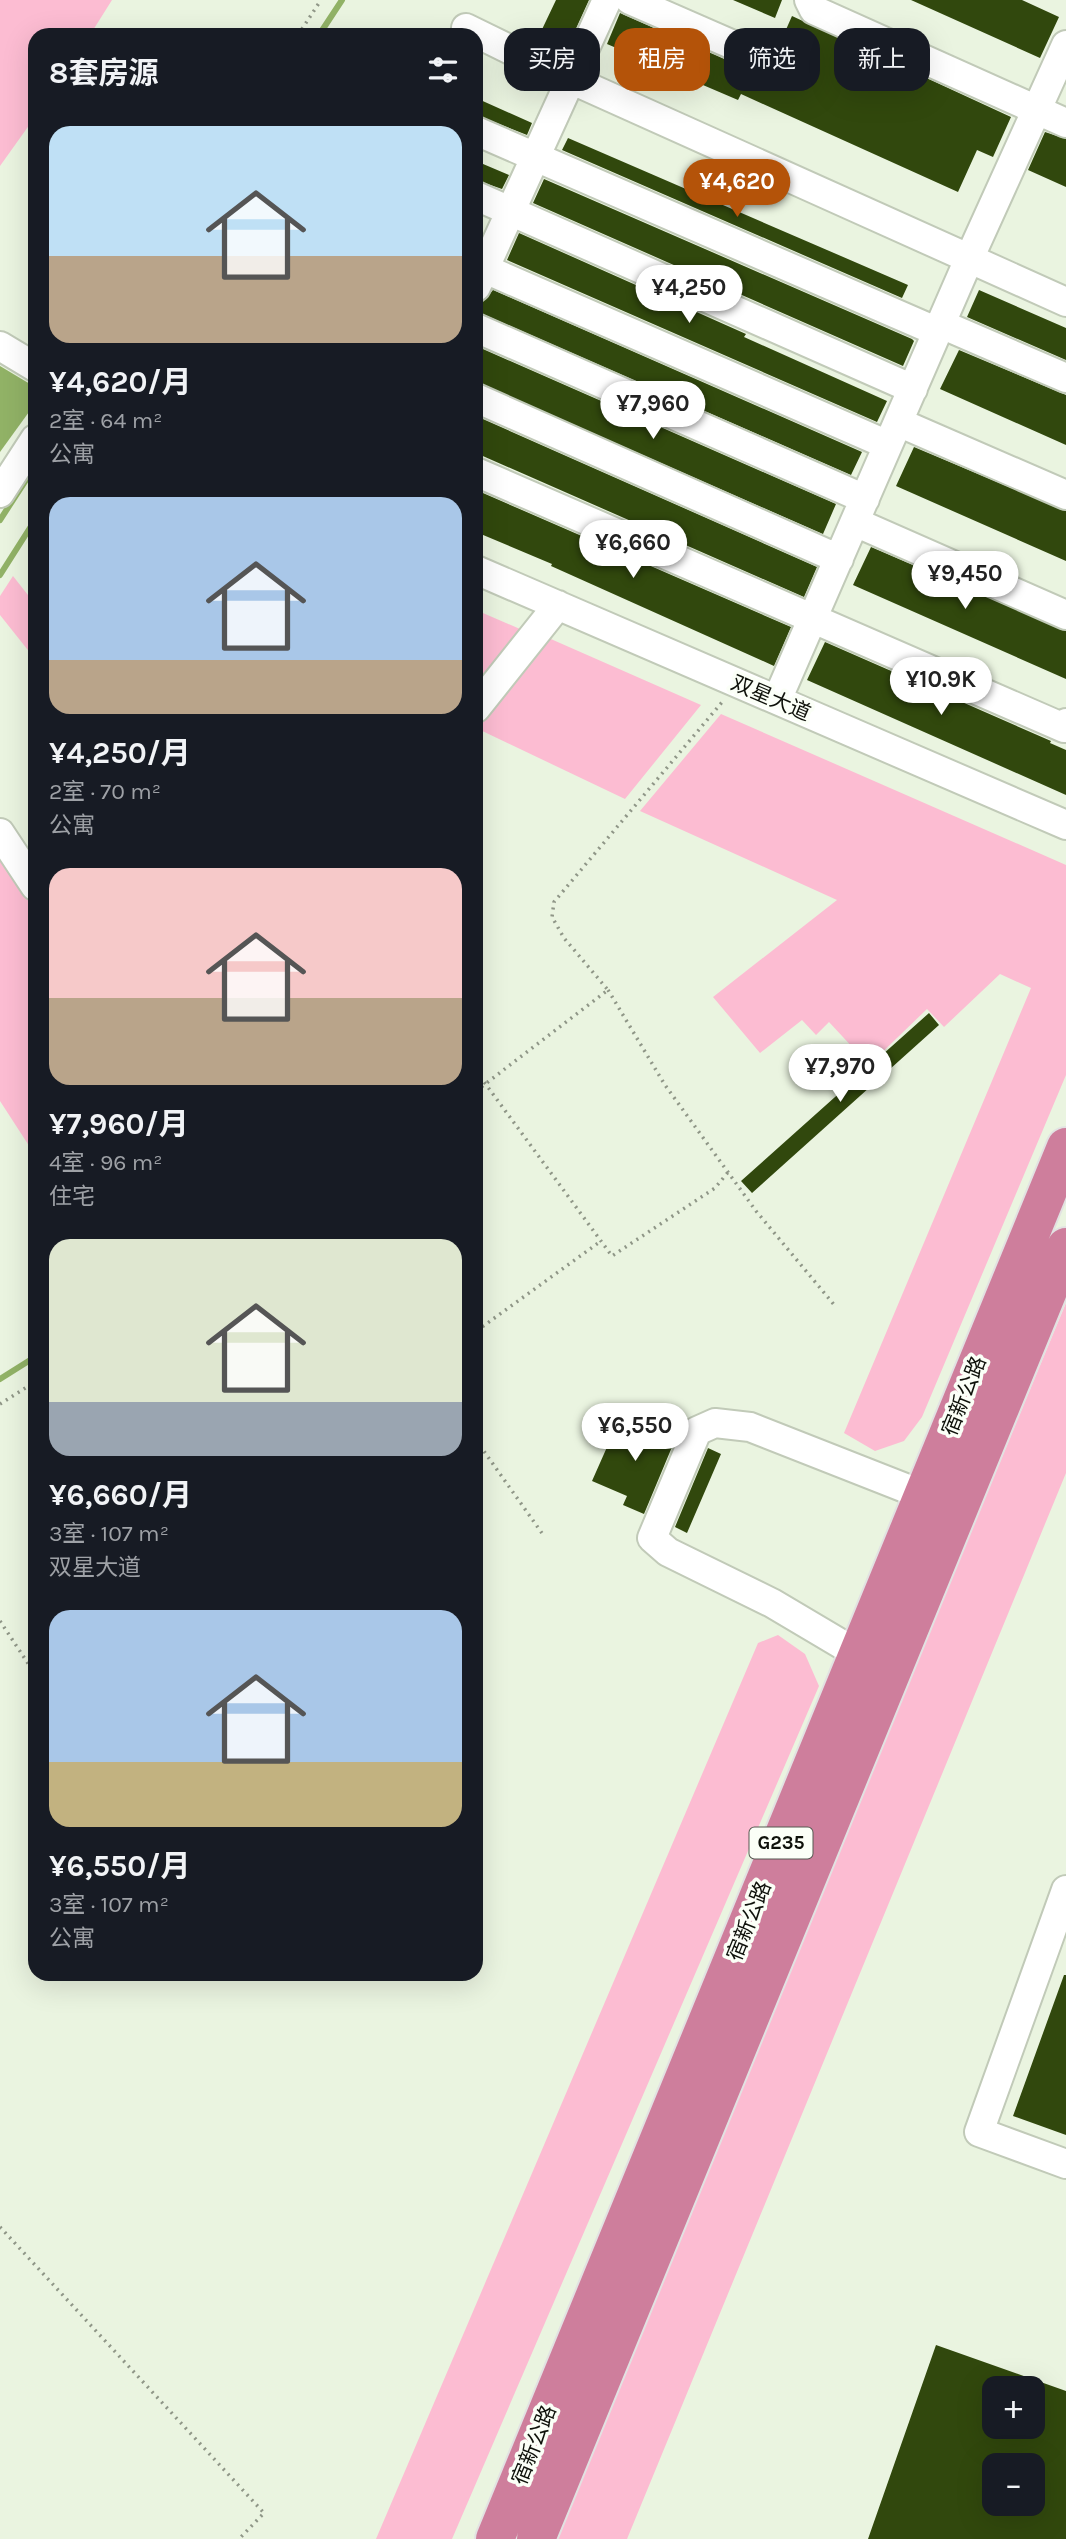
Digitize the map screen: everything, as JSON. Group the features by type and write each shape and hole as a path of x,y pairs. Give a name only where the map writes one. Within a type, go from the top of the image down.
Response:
{"highway":[{"name":"宿新公路","path":"495,2539 1066,1147"},
{"name":"宿新公路","path":"536,2539 1066,1247"}],"street":[{"path":"594,28 607,0"},
{"path":"630,0 724,41"},
{"path":"809,0 814,10 1066,122"},
{"path":"483,36 504,47"},
{"path":"777,701 969,259 1066,45"},
{"path":"483,266 565,91"},
{"path":"597,91 1066,302"},
{"path":"483,134 939,328 1066,378"},
{"path":"483,199 913,389"},
{"path":"483,276 893,434 1066,495"},
{"path":"483,331 860,510 1066,615"},
{"path":"0,346 28,363"},
{"path":"483,401 839,559"},
{"path":"0,493 28,450"},
{"path":"483,475 1064,728 1066,723"},
{"name":"双星大道","path":"483,573 1066,825"},
{"path":"483,699 558,605"},
{"path":"0,833 28,875"},
{"path":"858,1654 772,1603 668,1552 652,1538 697,1431 715,1423 750,1427 923,1495"},
{"path":"1065,1896 979,2132 1066,2164"}],"path":[{"path":"303,28 321,0"},
{"path":"738,683 554,902 552,918 564,938 608,990 665,1085 756,1211 836,1307"},
{"path":"485,1084 608,990"},
{"path":"483,1081 612,1256 715,1188 729,1171"},
{"path":"483,1326 601,1241"},
{"path":"0,1404 28,1386"},
{"path":"483,1450 544,1536"},
{"path":"0,1621 28,1663"},
{"path":"0,2227 264,2513 239,2539"}],"shaded area":[{"path":"0,0 112,0 94,28 28,28 28,127 0,166"},
{"path":"0,366 28,383 28,413 0,452"},
{"path":"13,576 28,595 28,650 0,615 0,596"},
{"path":"483,613 520,629 483,680"},
{"path":"544,636 701,705 625,799 483,731 483,711"},
{"path":"721,714 1066,865 1066,1075 922,1417 904,1441 875,1451 844,1433 1031,988 1000,974 944,1027 927,1009 869,1065 829,1022 816,1035 802,1020 760,1053 713,997 837,900 640,811"},
{"path":"0,846 28,890 28,1144 0,1101"},
{"path":"1066,1303 1066,1473 627,2539 553,2539"},
{"path":"778,1635 805,1654 819,1686 452,2539 376,2539 758,1643"}],"building":[{"path":"556,0 589,0 576,28 543,28"},
{"path":"733,0 782,0 775,18"},
{"path":"911,0 1022,0 1059,17 1040,58"},
{"path":"620,13 654,28 614,28 614,47 607,44"},
{"path":"792,16 818,28 787,28"},
{"path":"820,29 834,35 834,91 930,91 930,80 1011,117 993,157 977,150 958,192 741,94 738,100 710,88 710,53 724,59 724,91 820,91"},
{"path":"483,101 532,123 527,135 483,118"},
{"path":"1045,132 1066,139 1066,187 1028,170"},
{"path":"568,138 908,285 902,298 562,150"},
{"path":"483,164 509,175 502,189 483,182"},
{"path":"544,179 912,339 914,341 903,366 533,203"},
{"path":"519,233 746,334 744,337 887,401 877,422 507,260"},
{"path":"493,290 862,452 851,475 483,314 483,302"},
{"path":"979,290 1066,328 1066,360 967,317"},
{"path":"483,349 836,504 823,534 483,385"},
{"path":"959,350 1066,395 1066,445 940,389"},
{"path":"483,419 817,567 804,597 483,456"},
{"path":"914,447 1066,511 1066,561 896,486"},
{"path":"483,493 791,627 774,666 551,566 552,564 483,535"},
{"path":"871,547 1066,631 1066,679 853,585"},
{"path":"825,642 1066,750 1066,795 807,680"},
{"path":"929,1013 939,1025 752,1193 741,1181"},
{"path":"619,1420 654,1435 657,1426 677,1435 644,1514 623,1505 627,1496 592,1481"},
{"path":"708,1448 721,1454 687,1533 675,1527"},
{"path":"1066,1975 1066,2135 1013,2116"},
{"path":"936,2345 1024,2376 982,2376 982,2439 1045,2439 1045,2384 1066,2391 1066,2539 868,2539"}],"waterway":[{"path":"324,28 342,0"},
{"path":"0,520 28,477"},
{"path":"0,575 28,531"},
{"path":"0,1379 28,1361"}]}
